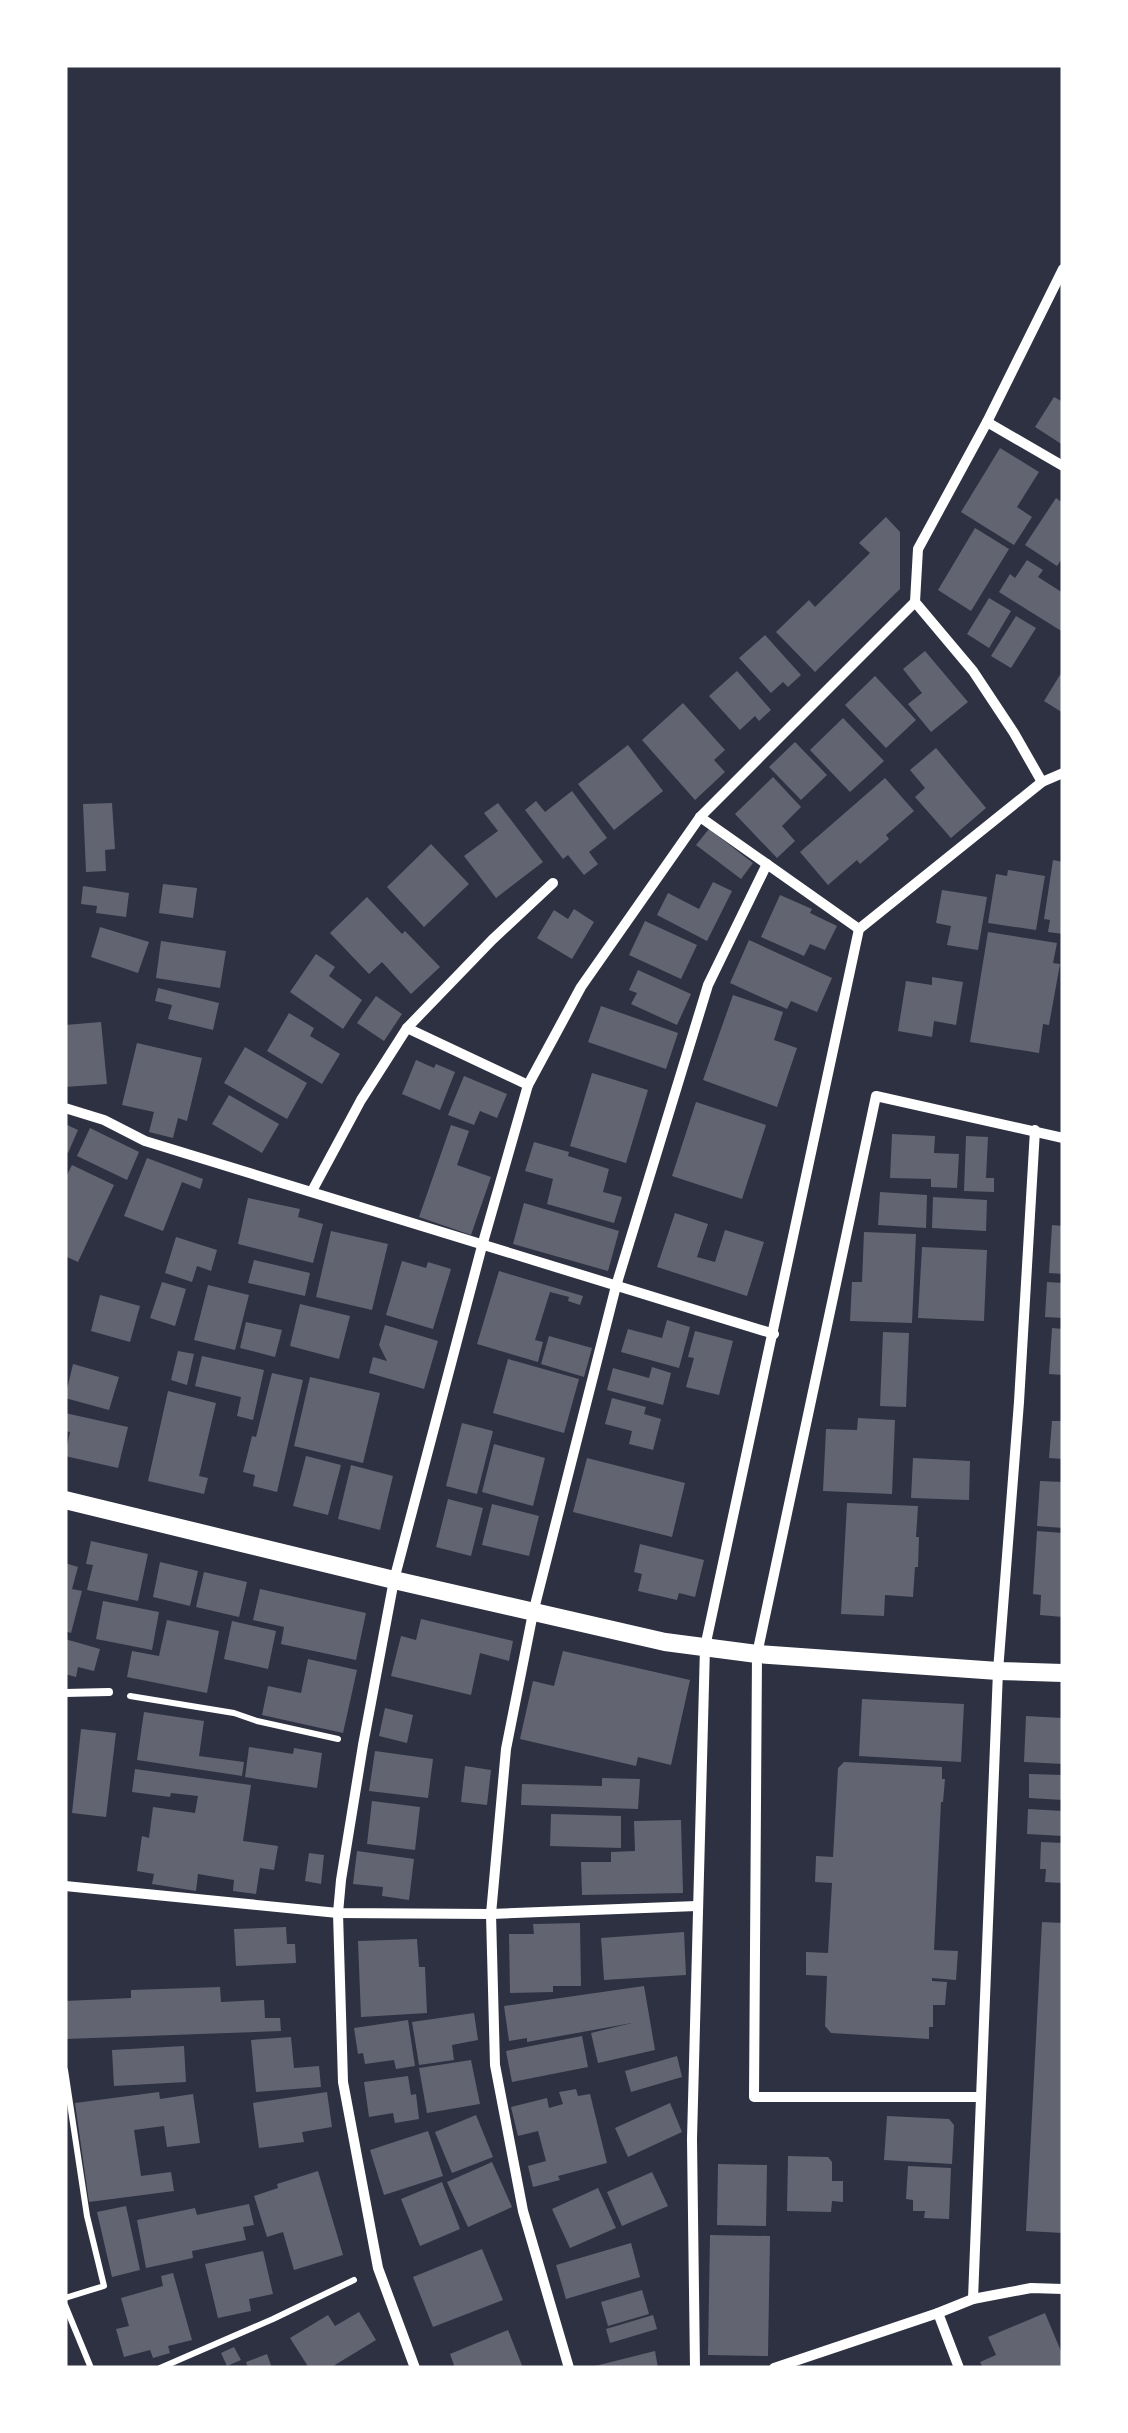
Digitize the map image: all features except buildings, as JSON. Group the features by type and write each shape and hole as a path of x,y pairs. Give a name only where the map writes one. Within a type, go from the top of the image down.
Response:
{"street":[{"path":"1042,782 973,671 916,602 918,549 1063,269"},
{"path":"987,422 1063,466"},
{"path":"415,2368 378,2268 344,2082 338,1913 340,1880 394,1580 482,1246 528,1085 581,987 700,817 916,602"},
{"path":"695,2368 692,2139 705,1647 859,929 1042,782 1063,773"},
{"path":"700,817 859,929"},
{"path":"569,2368 524,2210 495,2065 492,1914 506,1750 533,1613 616,1286 708,985 766,864"},
{"path":"312,1191 361,1100 407,1028 553,883"},
{"path":"407,1028 528,1085"},
{"path":"981,2097 754,2097 757,1654 876,1096 1063,1138"},
{"path":"65,1108 104,1120 145,1141 774,1334"},
{"path":"973,2299 998,1671 1035,1130"},
{"path":"65,1500 665,1642 757,1654 1063,1673"},
{"path":"65,1886 338,1913 492,1914 697,1906"},
{"path":"774,2368 973,2299 1031,2288 1063,2289"},
{"path":"938,2313 960,2368"}],"lane":[{"path":"65,1693 109,1692"}],"path":[{"path":"109,1692 234,1713 363,1745"},
{"path":"65,2070 87,2216 104,2286 65,2301 91,2368"},
{"path":"160,2368 378,2268"}]}
